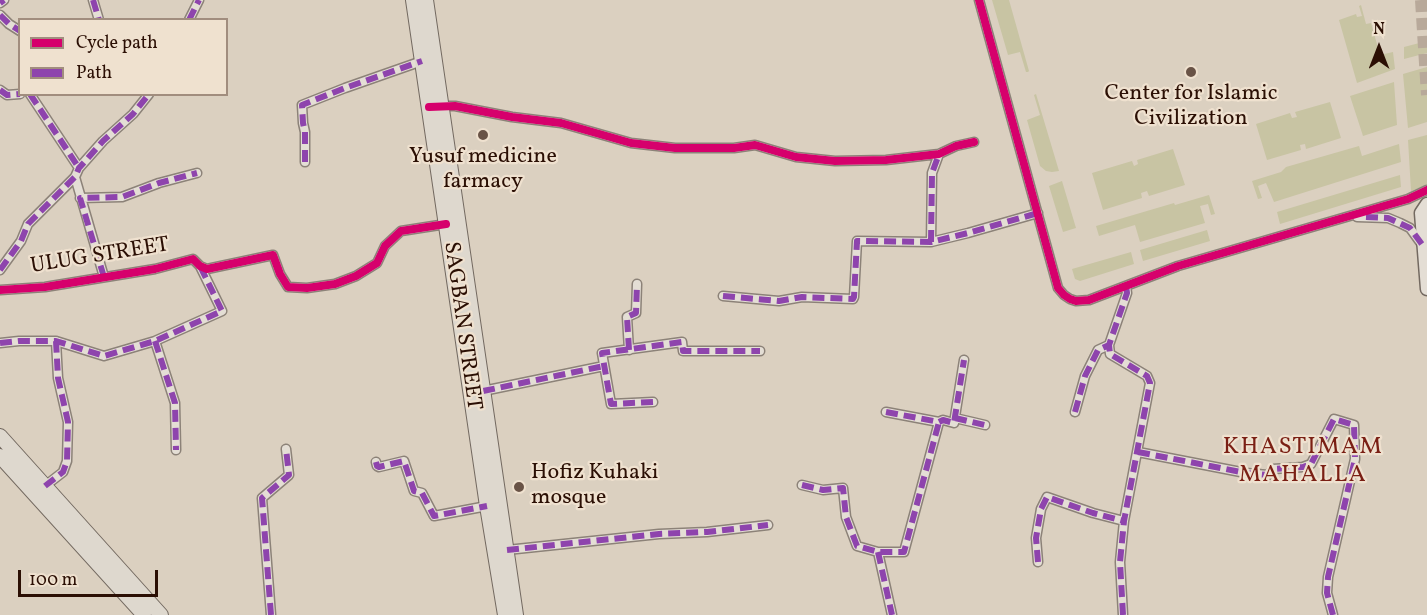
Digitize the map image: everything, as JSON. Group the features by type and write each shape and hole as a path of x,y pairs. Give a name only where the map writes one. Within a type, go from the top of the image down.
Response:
{"main road":[{"name":"SAGBAN STREET","path":"413,0 426,43 422,61 435,106"},
{"name":"SAGBAN STREET","path":"426,0 426,43 487,506 505,615"},
{"path":"1427,204 1421,213 1427,289"},
{"name":"SAGBAN STREET","path":"449,216 483,391 516,615"},
{"path":"0,436 161,615"},
{"path":"0,456 144,615"}],"street":[{"path":"0,3 4,0"},
{"path":"93,0 98,18"},
{"path":"190,18 199,0"},
{"path":"979,0 1058,288 1064,295 1076,301 1089,300 1178,266 1408,198 1427,190"},
{"path":"0,15 18,30"},
{"path":"305,162 302,105 422,61"},
{"path":"2,94 18,94"},
{"path":"31,96 77,173 81,198 104,277"},
{"path":"0,270 21,241 28,224 147,96"},
{"path":"435,106 471,108 512,117 561,123 631,143 657,147 734,148 755,145 796,157 836,161 939,154 956,146 974,142"},
{"path":"931,242 932,172 939,154"},
{"path":"81,198 122,197 159,183 197,173"},
{"path":"723,296 779,301 802,297 853,299 857,241 931,242 968,234 1038,213"},
{"name":"ULUG STREET","path":"0,290 45,287 155,269 193,259 207,269 273,255 288,287 307,288 335,284 356,276 377,262 385,246 401,231 449,216"},
{"path":"1344,217 1388,218 1410,228 1424,247"},
{"path":"0,344 19,341 56,341 104,357 155,341 222,311 200,266"},
{"path":"629,350 627,317 636,313 637,284"},
{"path":"1123,615 1120,562 1124,521 1150,383 1147,376 1110,354 1108,345 1126,293 1126,286"},
{"path":"45,486 63,472 67,461 68,422 57,378 56,341"},
{"path":"155,341 175,403 176,450"},
{"path":"653,402 612,404 602,353 682,342 683,351 760,351"},
{"path":"1075,412 1085,375 1098,350 1108,345"},
{"path":"886,412 954,423 964,360"},
{"path":"483,391 604,366"},
{"path":"955,418 985,425"},
{"path":"1138,452 1246,473 1268,475 1273,469 1303,467 1311,464 1335,419 1354,425 1355,459 1328,577 1327,593 1333,615"},
{"path":"802,485 823,490 843,488 846,517 857,546 878,552 904,552 939,422"},
{"path":"271,615 262,498 289,475 285,450"},
{"path":"376,462 379,467 404,461 414,491 422,493 434,516 487,506"},
{"path":"1038,562 1036,538 1041,509 1047,497 1124,521"},
{"path":"507,550 768,525"},
{"path":"878,552 892,615"}],"shaded area":[{"path":"992,0 1009,0 1028,72 1026,72 1020,52 1008,55"},
{"path":"1361,5 1366,24 1371,23 1380,55 1393,52 1395,69 1357,83 1339,20 1356,14 1357,17 1362,16 1359,6"},
{"path":"1427,41 1427,53 1404,59 1404,47"},
{"path":"1427,67 1427,122 1408,128 1403,74"},
{"path":"1394,82 1397,125 1363,136 1350,96"},
{"path":"1036,94 1059,171 1046,171 1040,166 1027,120 1040,115 1034,95"},
{"path":"1330,102 1341,138 1306,149 1305,144 1300,145 1301,150 1267,160 1256,124 1290,113 1292,118 1297,117 1295,112"},
{"path":"1427,135 1427,185 1411,191 1408,140"},
{"path":"1399,144 1401,162 1274,202 1266,183 1258,186 1262,198 1258,199 1252,181 1281,172 1286,167 1359,146 1362,156"},
{"path":"1173,149 1185,185 1149,196 1147,191 1141,193 1142,198 1103,210 1092,173 1132,161 1134,166 1138,164 1137,160"},
{"path":"1400,175 1401,187 1280,224 1277,212"},
{"path":"1062,181 1076,228 1063,232 1049,186"},
{"path":"1209,195 1215,214 1211,215 1208,204 1200,206 1205,223 1140,242 1135,225 1099,236 1096,226"},
{"path":"1207,230 1210,241 1143,261 1140,250"},
{"path":"1131,252 1134,264 1080,281 1075,279 1072,269"}],"tunnel":[{"path":"1421,0 1427,95"}],"marked path":[{"path":"0,3 4,0"},
{"path":"93,0 98,18"},
{"path":"190,18 199,0"},
{"path":"0,15 18,30"},
{"path":"305,162 302,105 422,61"},
{"path":"0,90 7,95 18,94"},
{"path":"31,96 79,168"},
{"path":"0,270 21,241 28,224 75,177 79,168 103,141 133,114 147,96"},
{"path":"931,242 932,173 939,154"},
{"path":"104,277 80,198 122,197 159,183 197,173"},
{"path":"723,296 779,301 802,297 853,299 857,241 931,242 1038,213"},
{"path":"1366,217 1388,218 1410,228 1424,247"},
{"path":"0,343 56,341 104,356 155,341 222,311 200,266"},
{"path":"629,350 627,317 636,313 637,284"},
{"path":"1123,615 1120,562 1124,521 1150,383 1147,376 1110,354 1109,345 1127,293 1126,286"},
{"path":"45,486 63,472 67,461 68,422 58,378 56,341"},
{"path":"155,341 175,403 176,450"},
{"path":"653,402 611,404 602,353 682,342 683,351 760,351"},
{"path":"1075,412 1085,376 1098,350 1109,345"},
{"path":"886,412 954,423 964,360"},
{"path":"483,391 604,366"},
{"path":"955,418 985,425"},
{"path":"1138,452 1246,473 1268,475 1273,469 1303,467 1311,464 1334,419 1354,425 1355,459 1328,577 1327,593 1333,615"},
{"path":"802,485 823,490 843,488 846,517 857,546 878,552 904,552 939,422"},
{"path":"271,615 262,498 289,475 286,449"},
{"path":"376,462 379,467 404,461 414,491 422,493 434,516 487,506"},
{"path":"1038,562 1036,538 1041,509 1047,497 1124,521"},
{"path":"507,550 768,525"},
{"path":"878,552 892,615"}],"cycle path":[{"path":"979,0 1058,288 1070,299 1089,300 1178,266 1408,199 1427,190"},
{"path":"429,107 455,106 512,117 561,123 631,143 675,148 734,148 755,145 796,157 835,161 886,160 939,154 956,146 974,142"},
{"path":"0,290 45,287 155,269 193,259 207,269 273,255 288,287 307,288 335,284 356,276 377,263 385,246 401,231 446,224"}],"place":[{"name":"Center for Islamic Civilization","path":"1191,72"},
{"name":"Yusuf medicine farmacy","path":"483,135"},
{"name":"Hofiz Kuhaki mosque","path":"519,487"}],"district":[{"name":"KHASTIMAM MAHALLA","path":"1303,463"}]}
